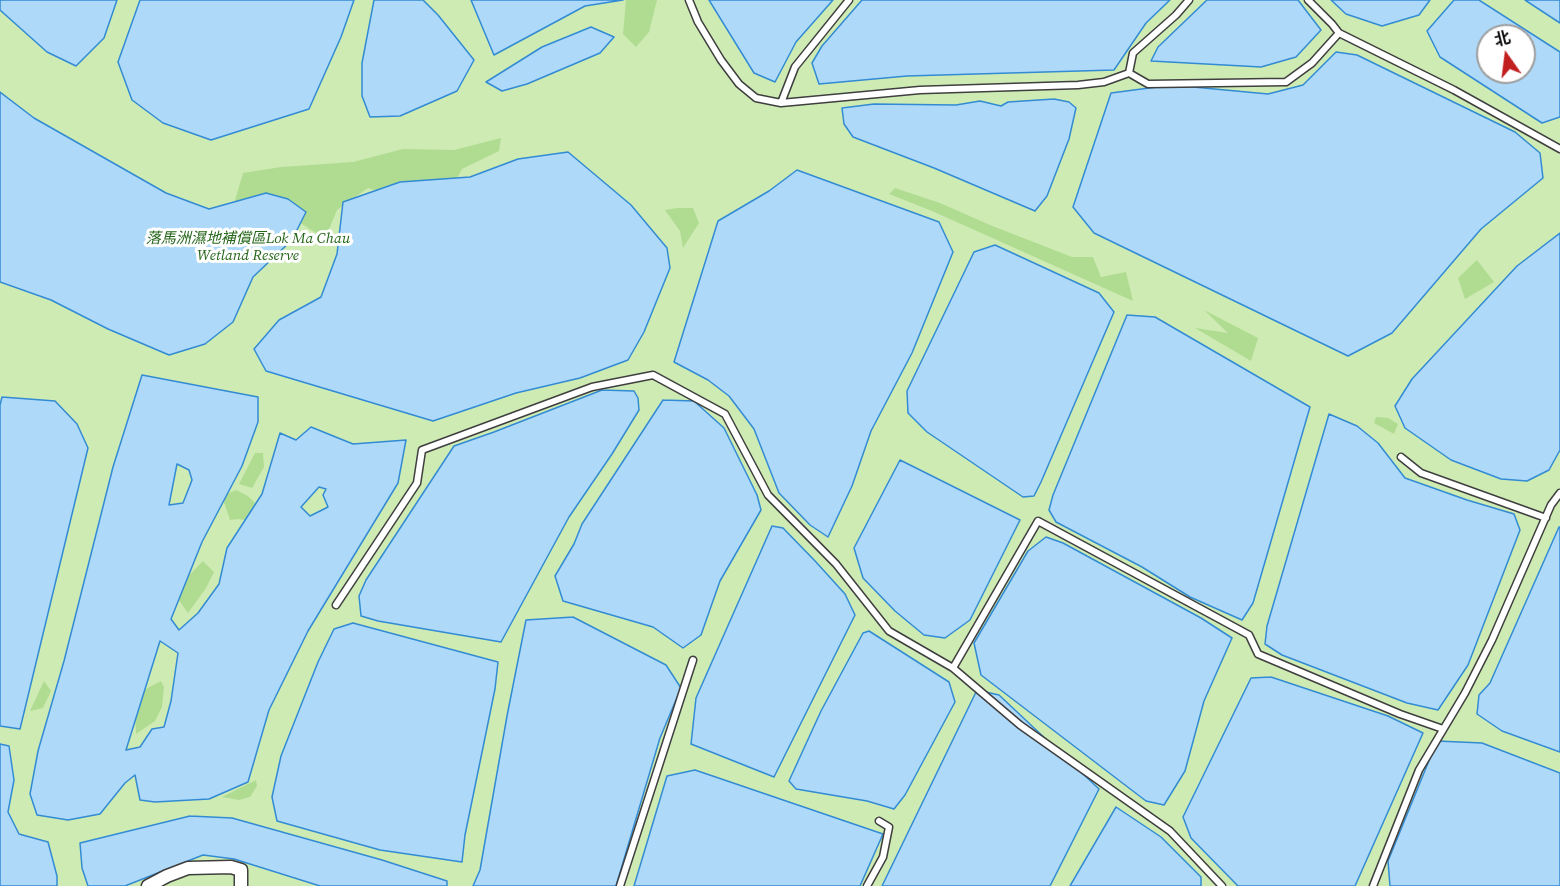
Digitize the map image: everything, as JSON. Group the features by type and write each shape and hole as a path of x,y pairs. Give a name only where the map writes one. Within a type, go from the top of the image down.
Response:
{"street":[{"path":"148,886 188,868 238,868 241,873 241,886"}],"lane":[{"path":"689,0 698,22 739,84 756,98 781,103 920,90 1078,85 1104,82 1129,73 1148,84 1286,82 1312,63 1339,33"},
{"path":"781,103 795,67 849,0"},
{"path":"1129,73 1133,53 1176,15 1189,0"},
{"path":"1308,0 1339,33 1454,90 1560,149"},
{"path":"336,605 417,483 422,450 592,387 652,375 725,414 768,495 836,564 890,631 953,668 1020,725 1170,831 1222,886"},
{"path":"1401,457 1421,473 1546,518"},
{"path":"1373,886 1419,770 1465,693 1492,640 1546,518 1560,493"},
{"path":"953,668 1038,521 1249,635 1258,654 1400,714 1443,729"},
{"path":"620,886 693,660"},
{"path":"867,886 883,857 889,827 879,821"}],"green space":[{"name":"落馬洲濕地補償區Lok Ma Chau Wetland Reserve","path":"0,0 1560,0 1560,886 0,886"},
{"path":"626,0 657,0 649,32 636,47 623,34"},
{"path":"501,138 499,151 462,169 450,190 405,199 368,188 337,210 325,239 279,209 231,214 243,173 281,167 353,162 403,149 454,150"},
{"path":"895,188 940,203 1072,257 1093,257 1101,277 1126,272 1133,301 889,194"},
{"path":"693,208 699,223 683,248 680,231 665,210"},
{"path":"1477,260 1494,282 1465,299 1458,278"},
{"path":"1204,310 1258,338 1251,361 1195,328 1228,333"},
{"path":"1376,417 1388,418 1398,424 1394,434 1374,423"},
{"path":"255,453 263,453 264,467 252,488 239,484"},
{"path":"236,490 248,496 260,508 251,521 230,520 222,496"},
{"path":"203,561 214,572 206,588 188,613 173,592"},
{"path":"44,681 51,691 43,708 30,711"},
{"path":"161,681 164,687 162,707 155,721 136,734 134,695"},
{"path":"256,780 257,786 250,797 239,800 222,797"}],"water":[{"path":"0,0 117,0 104,38 76,66 47,52 0,10"},
{"path":"140,0 354,0 341,37 309,109 211,140 163,123 132,100 118,62"},
{"path":"374,0 423,0 438,15 474,60 457,91 400,116 370,117 362,96 362,63"},
{"path":"471,0 623,0 585,6 494,55"},
{"path":"709,0 833,0 796,42 775,82 754,73"},
{"path":"862,0 1170,0 1146,23 1114,70 907,76 819,84 812,63 822,46"},
{"path":"1207,0 1298,0 1321,30 1296,57 1261,67 1151,61 1158,47"},
{"path":"1331,0 1430,0 1419,15 1382,26 1346,14"},
{"path":"1454,0 1479,0 1516,24 1476,24 1476,80 1440,57 1427,31"},
{"path":"1525,0 1560,0 1560,23"},
{"path":"591,27 614,37 600,53 527,84 502,91 486,82 542,47"},
{"path":"1536,37 1560,52 1560,117 1542,123 1482,84 1536,84"},
{"path":"1336,52 1357,55 1515,132 1540,153 1543,178 1481,229 1392,333 1348,356 1094,233 1073,207 1111,93 1172,85 1268,94 1303,85"},
{"path":"0,92 34,118 166,193 209,209 266,193 288,199 306,212 292,240 253,277 233,322 205,344 169,355 108,329 51,300 0,282"},
{"path":"1054,99 1069,102 1076,108 1069,139 1047,196 1035,211 853,137 844,124 842,108 874,104 956,105 980,101 1001,106 1008,102"},
{"path":"568,152 631,205 667,248 670,268 644,332 628,360 580,378 516,393 433,421 266,371 254,349 279,320 321,297 337,254 343,202 400,182 470,177 518,159"},
{"path":"797,170 939,222 953,252 912,353 871,431 852,486 828,537 810,525 779,493 754,429 729,396 708,380 674,362 718,221 769,191"},
{"path":"1560,233 1560,450 1549,470 1527,481 1501,479 1451,460 1405,428 1395,406 1412,379 1517,266"},
{"path":"995,245 1099,293 1114,312 1034,496 1023,497 927,432 908,413 907,391 974,252"},
{"path":"1127,315 1155,317 1310,407 1253,603 1242,620 1190,597 1142,567 1056,522 1049,510 1053,495"},
{"path":"142,375 258,397 258,422 242,466 202,542 171,619 179,630 198,613 219,584 227,548 262,494 280,433 296,440 311,427 353,444 406,440 398,483 308,631 269,710 248,782 209,799 155,802 140,800 135,775 125,783 100,814 68,820 37,815 30,794 38,751 64,661 113,467","holes":["177,464 189,470 192,480 183,503 169,505","319,487 326,489 323,495 328,507 310,516 301,507","160,641 178,653 171,701 164,727 152,729 140,747 126,750"]},
{"path":"602,390 634,391 638,398 639,410 569,517 501,642 378,621 361,616 359,596 366,580 454,446"},
{"path":"2,397 55,401 77,424 88,448 20,729 0,726 0,405"},
{"path":"663,400 694,401 724,428 757,495 761,510 720,581 701,635 683,648 653,627 563,601 555,576 574,544 582,524"},
{"path":"1329,414 1357,426 1378,443 1405,478 1514,514 1520,530 1468,665 1438,710 1407,703 1282,655 1265,644 1267,626"},
{"path":"900,460 1020,520 970,620 945,638 924,635 895,611 863,578 854,548"},
{"path":"772,526 783,528 816,562 845,594 855,615 774,777 691,744 696,698"},
{"path":"1559,527 1560,752 1502,731 1477,714 1479,695 1490,683"},
{"path":"1046,537 1063,543 1201,618 1232,638 1204,701 1185,771 1164,805 1146,801 981,675 974,643 1028,551"},
{"path":"573,617 666,665 681,688 660,738 616,886 473,886 480,870 526,620"},
{"path":"353,623 498,662 495,689 465,835 462,862 380,850 277,821 272,797 281,756 318,662 334,629"},
{"path":"869,631 949,682 955,702 905,795 894,809 867,801 796,789 789,781 821,711 863,633"},
{"path":"1271,677 1388,716 1423,733 1355,886 1238,886 1191,838 1183,817 1251,678"},
{"path":"977,690 999,695 1099,789 1050,886 882,886"},
{"path":"1437,741 1482,743 1560,773 1560,886 1390,886 1388,861"},
{"path":"0,744 9,746 14,780 8,812 19,834 48,842 57,876 57,886 0,886"},
{"path":"695,770 883,834 860,886 634,886 667,776"},
{"path":"1116,807 1161,837 1201,877 1201,886 1070,886"},
{"path":"190,816 232,818 382,860 447,881 447,886 320,886 234,859 203,855 125,886 88,886 82,868 80,843"}]}
